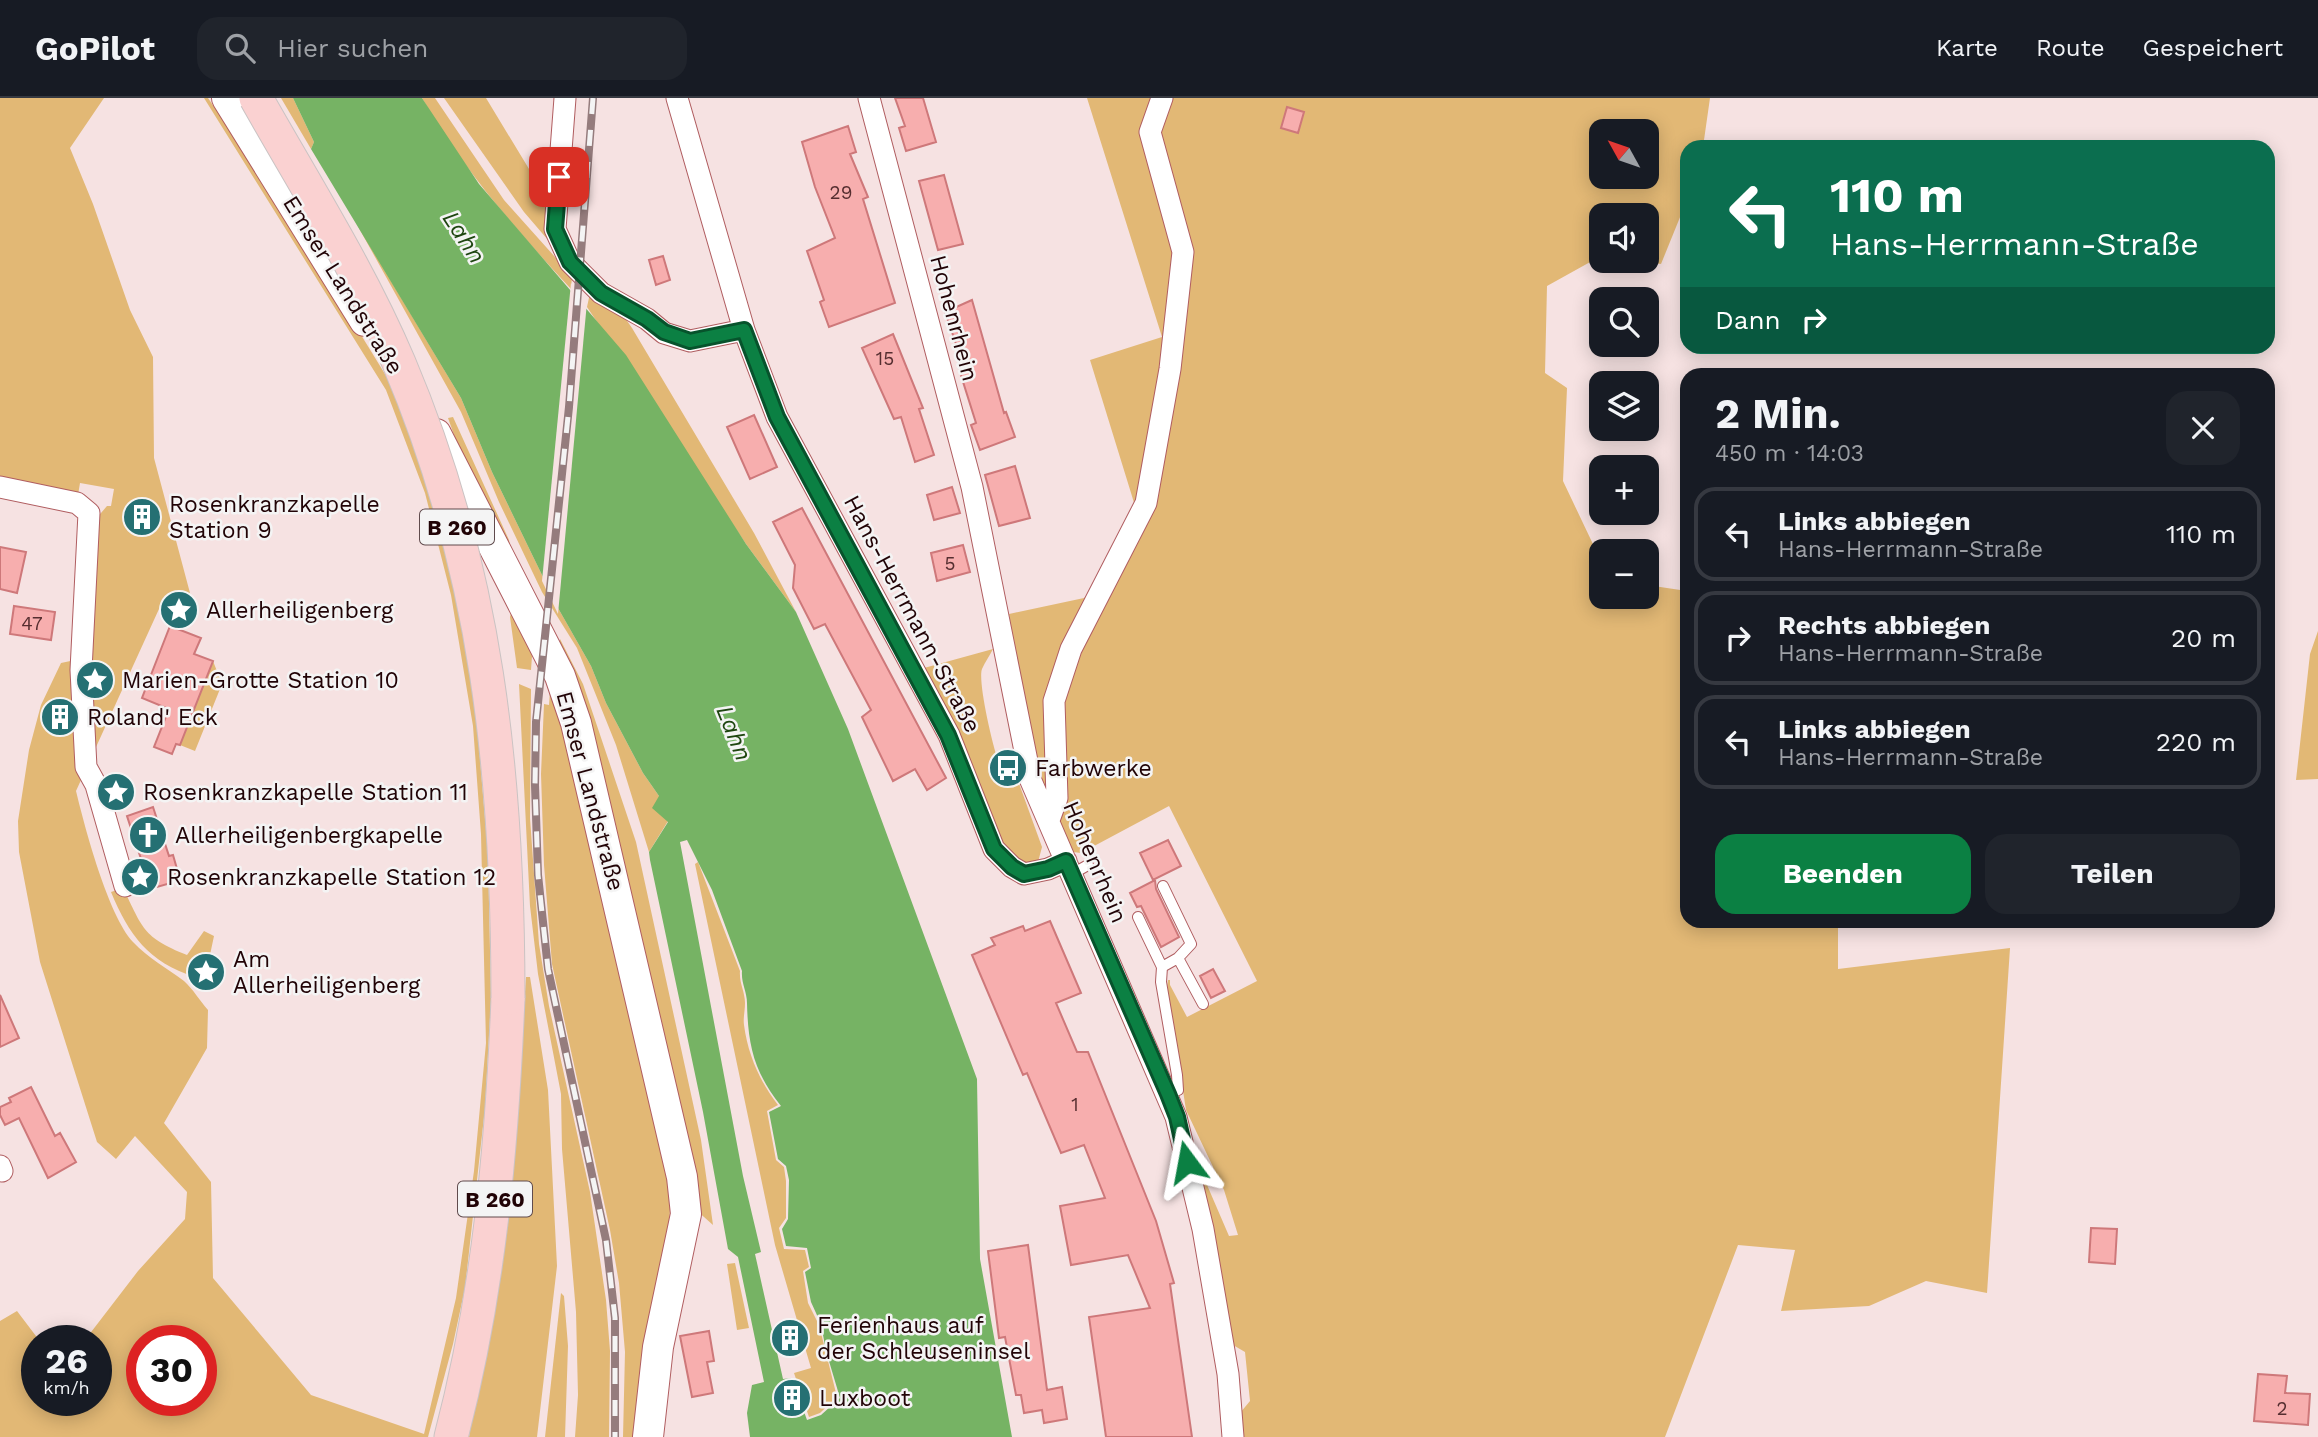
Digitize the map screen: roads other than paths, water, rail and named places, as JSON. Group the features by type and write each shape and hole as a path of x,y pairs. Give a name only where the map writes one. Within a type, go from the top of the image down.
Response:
{"main road":[{"name":"B 260","path":"256,98 375,311 419,411 453,515 488,674 506,848 508,998 504,1099 495,1199 481,1299 452,1437"}],"street":[{"name":"Emser Landstraße","path":"227,98 438,438 560,676 576,723 685,1195 686,1214 658,1347 648,1437"},
{"path":"565,98 555,229 570,262 601,293 647,319 664,332 690,341 744,330"},
{"name":"Hans-Herrmann-Straße","path":"677,98 744,330 777,417 948,735 994,849 1012,867 1024,874 1075,867"},
{"name":"Hohenrhein","path":"869,98 972,487 1031,780 1075,867 1177,1117 1203,1229 1228,1374 1233,1437"},
{"path":"1049,820 1057,798 1054,701 1071,649 1146,503 1170,369 1183,252 1150,132 1162,98"},
{"path":"0,487 90,505 81,670 86,767 96,785 125,886"}],"lane":[{"path":"1163,886 1191,944 1178,958 1163,967"},
{"path":"1138,917 1163,967 1161,982 1178,1090 1168,1094"},
{"path":"1178,958 1203,1004"}],"water":[{"name":"Lahn","path":"293,98 422,98 479,184 626,355 746,544 796,612 848,729 977,1079 980,1259 1012,1437 750,1437 747,1413 752,1385 764,1382 738,1257 728,1249 703,1112 650,860 649,852 668,822 652,808 659,796 643,773 606,703 591,666 558,608 492,472 461,398 311,149 314,142","holes":["687,840 712,890 742,971 754,1058 764,1082 781,1106 769,1112 778,1159 786,1166 789,1180 788,1219 782,1229 786,1246 807,1248 811,1268 805,1272 811,1302 821,1324 840,1398 821,1415 807,1420 792,1378 783,1379 755,1254 761,1252 743,1176 680,842"]}],"railway":[{"path":"593,98 569,407 536,722 535,785 538,875 548,969 606,1240 615,1318 615,1437"}],"place":[{"name":"Rosenkranzkapelle Station 9","path":"142,517"},
{"name":"Allerheiligenberg","path":"179,610"},
{"name":"Marien-Grotte Station 10","path":"95,680"},
{"name":"Roland' Eck","path":"60,717"},
{"name":"Farbwerke","path":"1008,768"},
{"name":"Rosenkranzkapelle Station 11","path":"116,792"},
{"name":"Allerheiligenbergkapelle","path":"148,835"},
{"name":"Rosenkranzkapelle Station 12","path":"140,877"},
{"name":"Am Allerheiligenberg","path":"206,972"},
{"name":"Ferienhaus auf der Schleuseninsel","path":"790,1338"},
{"name":"Luxboot","path":"792,1398"}]}
